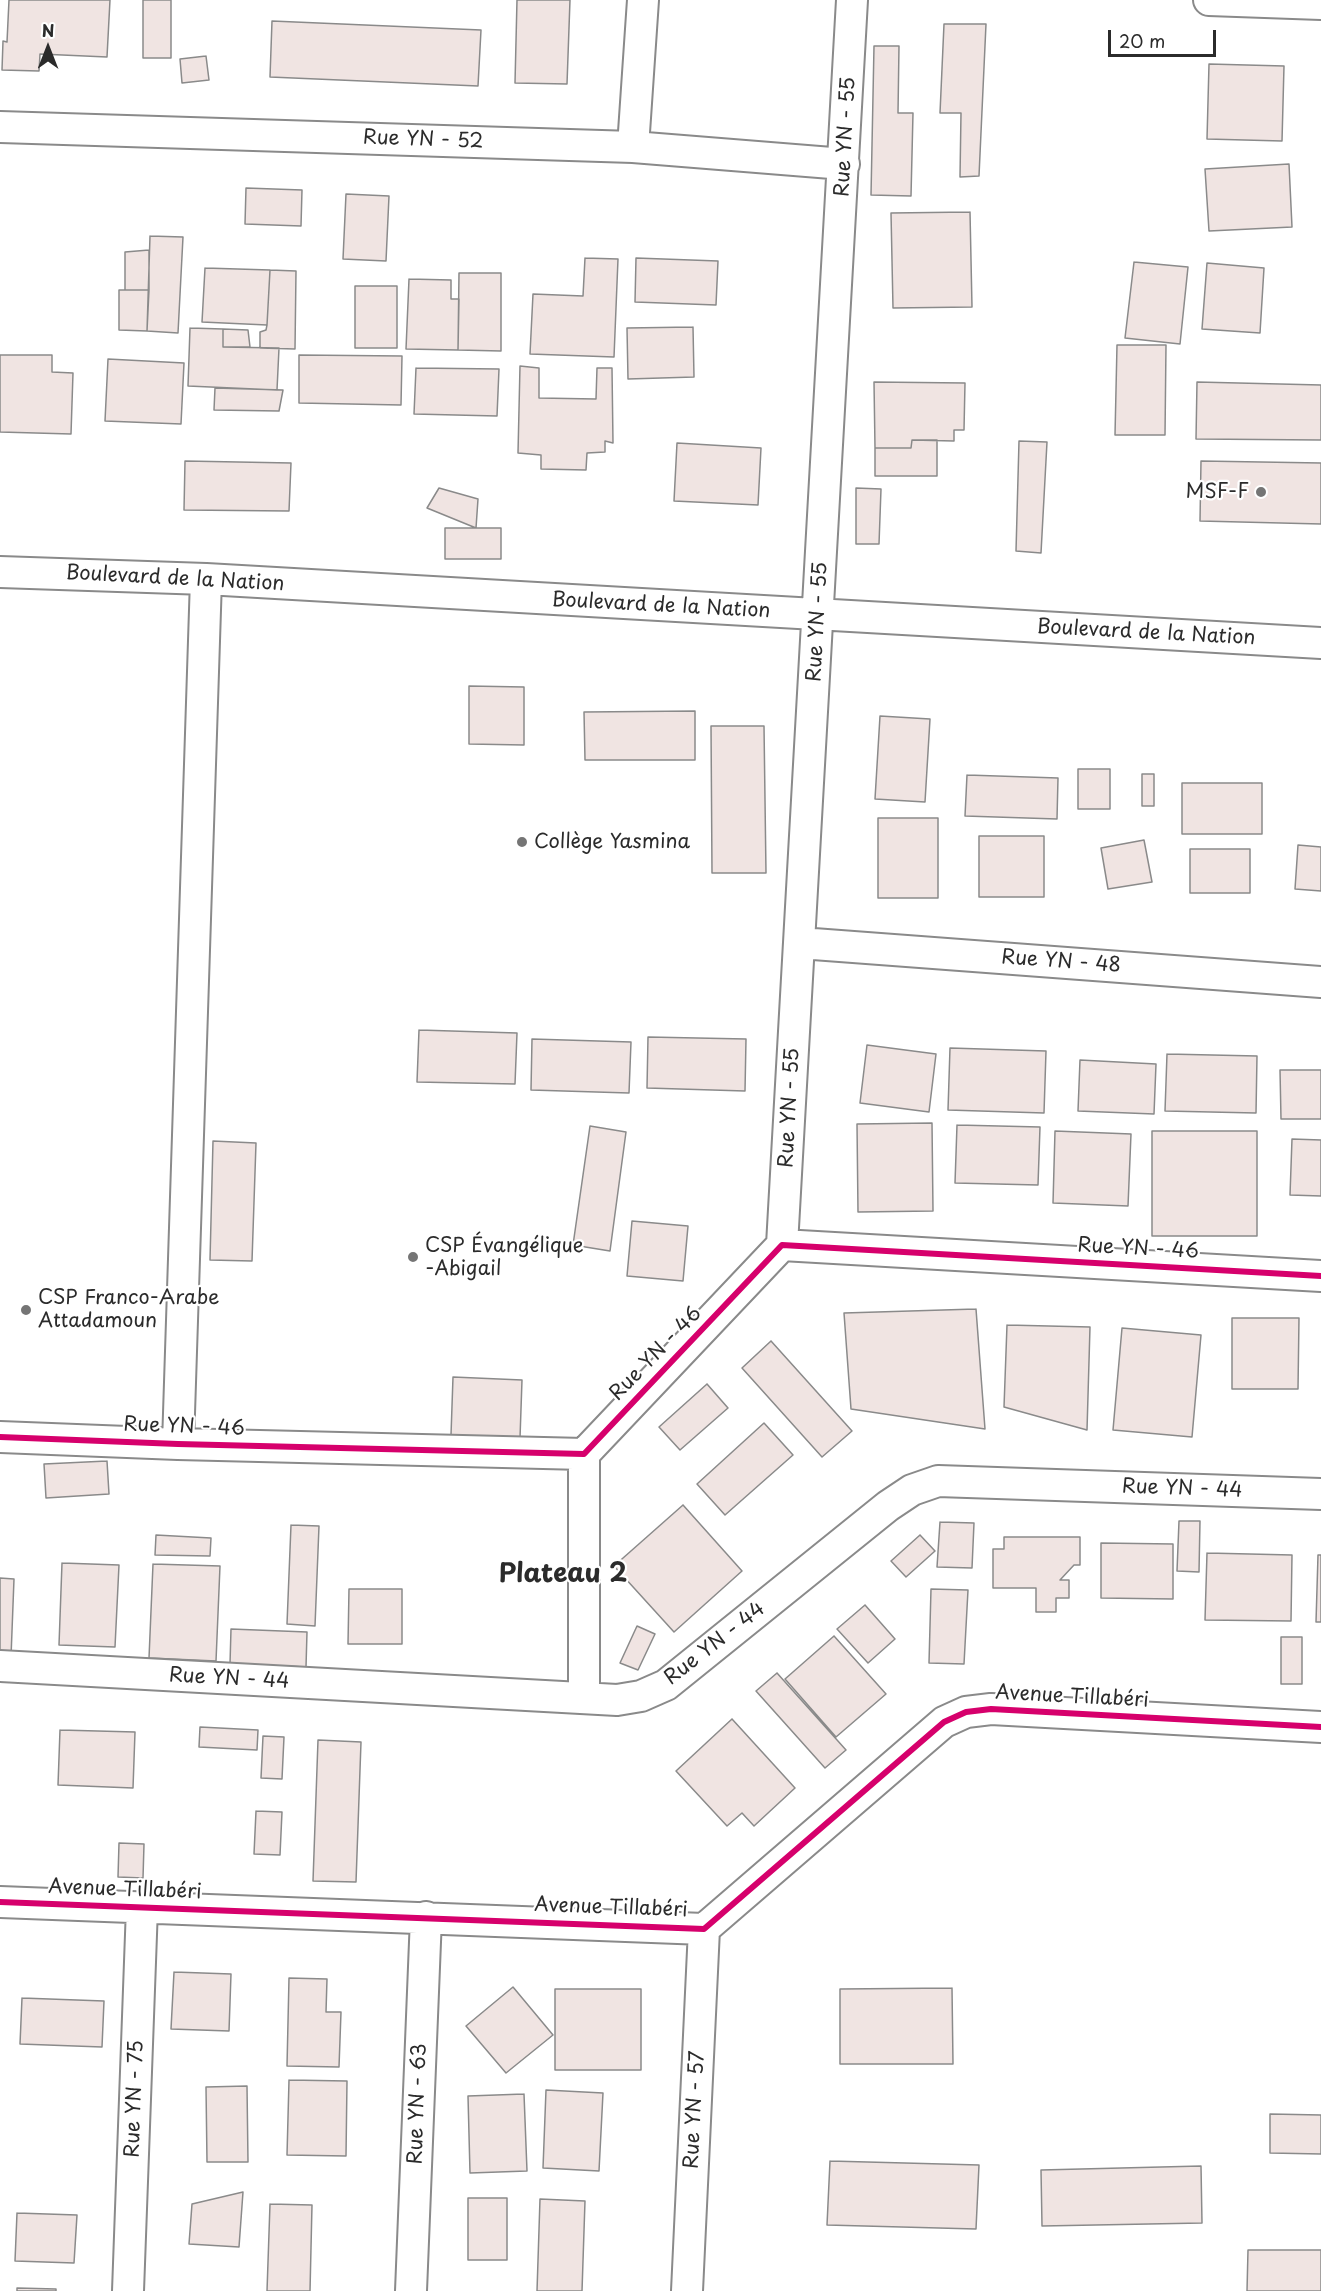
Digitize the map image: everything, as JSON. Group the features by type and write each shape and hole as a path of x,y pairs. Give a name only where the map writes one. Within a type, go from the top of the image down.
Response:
{"street":[{"path":"633,147 643,0"},
{"name":"Rue YN - 55","path":"783,1245 852,0"},
{"path":"1209,0 1321,4"},
{"name":"Rue YN - 52","path":"0,127 633,147 844,165"},
{"name":"Boulevard de la Nation","path":"0,572 206,579 1321,644"},
{"path":"178,1444 206,579"},
{"name":"Rue YN - 48","path":"800,943 1321,982"},
{"name":"Rue YN - 46","path":"0,1437 178,1444 584,1454 783,1245 1321,1276"},
{"path":"584,1454 584,1698"},
{"name":"Rue YN - 44","path":"0,1666 616,1700 641,1696 666,1685 888,1506 912,1490 938,1481 1321,1494"},
{"name":"Avenue Tillabéri","path":"0,1902 704,1929 944,1722 966,1712 991,1709 1321,1727"},
{"name":"Rue YN - 75","path":"128,2291 142,1907"},
{"name":"Rue YN - 63","path":"411,2291 426,1917"},
{"name":"Rue YN - 57","path":"687,2291 704,1929"}],"building":[{"path":"9,0 110,0 107,57 40,54 39,71 2,70 3,41 7,42"},
{"path":"143,0 171,0 171,58 143,58"},
{"path":"517,0 570,0 567,84 515,83"},
{"path":"272,21 481,30 478,86 270,77"},
{"path":"944,24 986,24 979,176 960,177 961,113 940,113"},
{"path":"874,46 899,46 898,113 913,113 911,196 871,195"},
{"path":"206,56 209,80 182,83 180,59"},
{"path":"1209,64 1284,66 1282,141 1207,139"},
{"path":"1289,164 1292,227 1209,231 1205,169"},
{"path":"246,188 302,190 301,226 245,224"},
{"path":"346,194 389,196 386,261 343,259"},
{"path":"970,212 972,307 893,308 891,213"},
{"path":"150,236 183,237 178,333 147,331"},
{"path":"149,250 149,290 125,290 125,252"},
{"path":"585,258 618,259 614,357 530,354 533,294 583,296"},
{"path":"636,258 718,261 716,305 635,302"},
{"path":"1134,262 1188,267 1180,344 1125,338"},
{"path":"1207,263 1264,268 1260,333 1202,329"},
{"path":"205,268 270,270 267,325 202,322"},
{"path":"270,270 296,271 295,349 260,348 260,332 266,330 267,325"},
{"path":"459,273 501,273 501,351 458,350"},
{"path":"409,279 451,280 451,299 459,299 458,350 406,349"},
{"path":"355,286 397,286 397,348 355,348"},
{"path":"119,290 149,290 147,331 119,330"},
{"path":"693,327 694,377 628,379 627,328"},
{"path":"190,328 223,329 223,347 279,348 277,390 188,386"},
{"path":"223,329 248,330 250,347 223,347"},
{"path":"1117,345 1166,345 1165,435 1115,435"},
{"path":"0,355 52,355 52,372 73,373 71,434 0,432"},
{"path":"299,355 402,356 401,405 299,403"},
{"path":"108,359 184,363 181,424 105,421"},
{"path":"520,366 539,368 539,398 596,399 597,368 612,368 613,443 605,441 605,452 587,453 586,470 541,469 541,455 518,453"},
{"path":"416,368 499,369 497,416 414,414"},
{"path":"874,382 965,383 964,430 954,430 954,441 912,440 911,448 875,448"},
{"path":"1197,382 1321,385 1321,440 1196,439"},
{"path":"215,388 283,390 279,411 214,410"},
{"path":"912,440 937,440 937,476 875,476 875,448 911,448"},
{"path":"1019,441 1047,442 1041,553 1016,551"},
{"path":"677,443 761,448 758,505 674,501"},
{"path":"185,461 291,463 289,511 184,510"},
{"name":"MSF-F","path":"1201,461 1321,463 1321,524 1200,521"},
{"path":"439,488 478,499 476,528 427,508"},
{"path":"856,488 881,489 879,544 856,544"},
{"path":"445,528 501,528 501,559 445,559"},
{"path":"469,686 524,687 524,745 469,744"},
{"path":"695,711 695,760 585,760 584,712"},
{"path":"880,716 930,719 925,802 875,799"},
{"path":"711,726 764,726 766,873 712,873"},
{"path":"1078,769 1110,769 1110,809 1078,809"},
{"path":"1142,774 1154,774 1154,806 1142,806"},
{"path":"967,775 1058,778 1057,819 965,816"},
{"path":"1182,783 1262,783 1262,834 1182,834"},
{"path":"878,818 938,818 938,898 878,898"},
{"path":"979,836 1044,836 1044,897 979,897"},
{"path":"1144,840 1152,882 1108,889 1101,848"},
{"path":"1298,845 1321,847 1321,891 1295,889"},
{"path":"1190,849 1250,849 1250,893 1190,893"},
{"path":"419,1030 517,1033 515,1084 417,1082"},
{"path":"648,1037 746,1039 745,1091 647,1088"},
{"path":"532,1039 631,1042 629,1093 531,1090"},
{"path":"867,1045 936,1054 929,1112 860,1103"},
{"path":"950,1048 1046,1051 1044,1113 948,1110"},
{"path":"1167,1054 1257,1056 1256,1113 1165,1111"},
{"path":"1080,1060 1156,1064 1154,1114 1078,1111"},
{"path":"1280,1070 1321,1070 1321,1119 1281,1119"},
{"path":"932,1123 933,1211 858,1212 857,1124"},
{"path":"957,1125 1040,1127 1038,1185 955,1183"},
{"path":"590,1126 626,1132 610,1251 573,1245"},
{"path":"1055,1131 1131,1134 1128,1206 1053,1203"},
{"path":"1152,1131 1257,1131 1257,1236 1152,1236"},
{"path":"1292,1139 1321,1140 1321,1196 1290,1195"},
{"path":"213,1141 256,1143 252,1261 210,1260"},
{"path":"632,1221 688,1226 683,1281 627,1276"},
{"path":"976,1309 985,1429 851,1409 844,1313"},
{"path":"1232,1318 1299,1318 1298,1389 1232,1389"},
{"path":"1007,1325 1090,1327 1087,1430 1004,1407"},
{"path":"1122,1328 1201,1335 1192,1437 1113,1430"},
{"path":"771,1341 852,1431 822,1457 742,1368"},
{"path":"453,1377 522,1380 520,1438 451,1435"},
{"path":"707,1384 728,1408 680,1450 659,1427"},
{"path":"764,1423 793,1455 725,1515 697,1484"},
{"path":"107,1461 109,1494 46,1498 44,1464"},
{"path":"683,1505 742,1571 674,1632 614,1566"},
{"path":"1179,1521 1200,1521 1199,1572 1177,1571"},
{"path":"940,1522 974,1523 972,1568 937,1567"},
{"path":"291,1525 319,1526 315,1626 287,1624"},
{"path":"156,1535 211,1538 210,1556 155,1555"},
{"path":"920,1535 935,1551 906,1577 891,1561"},
{"path":"1004,1537 1080,1537 1080,1565 1074,1565 1060,1580 1069,1580 1069,1598 1056,1598 1056,1612 1036,1612 1036,1588 993,1588 993,1549 1004,1549"},
{"path":"1101,1543 1173,1544 1173,1599 1101,1598"},
{"path":"1207,1553 1292,1555 1291,1621 1205,1620"},
{"path":"1318,1555 1321,1555 1321,1622 1316,1622"},
{"path":"62,1563 119,1565 115,1647 59,1645"},
{"path":"153,1564 220,1566 216,1661 149,1658"},
{"path":"0,1578 14,1579 11,1657 0,1656"},
{"path":"349,1589 402,1589 402,1644 348,1644"},
{"path":"931,1589 968,1590 964,1664 929,1663"},
{"path":"865,1605 895,1639 868,1663 837,1629"},
{"path":"637,1626 655,1634 638,1670 620,1663"},
{"path":"231,1629 307,1632 306,1667 230,1664"},
{"path":"834,1636 886,1694 836,1737 785,1679"},
{"path":"1281,1637 1302,1637 1302,1684 1281,1684"},
{"path":"777,1673 846,1750 825,1768 756,1691"},
{"path":"732,1719 795,1788 754,1826 742,1813 727,1826 676,1771"},
{"path":"200,1727 258,1730 257,1750 199,1747"},
{"path":"60,1730 135,1732 133,1788 58,1785"},
{"path":"263,1736 284,1737 282,1779 261,1778"},
{"path":"318,1740 361,1742 356,1882 313,1881"},
{"path":"256,1811 282,1812 280,1855 254,1854"},
{"path":"119,1843 144,1844 143,1878 118,1877"},
{"path":"174,1972 231,1974 229,2031 171,2029"},
{"path":"289,1978 327,1979 326,2012 341,2012 339,2067 287,2066"},
{"path":"513,1987 553,2035 506,2073 466,2026"},
{"path":"952,1988 953,2064 840,2064 840,1989"},
{"path":"555,1989 641,1989 641,2070 555,2070"},
{"path":"22,1998 104,2001 102,2047 20,2044"},
{"path":"289,2080 347,2081 346,2156 287,2155"},
{"path":"247,2086 248,2162 207,2162 206,2087"},
{"path":"546,2090 603,2093 599,2171 543,2168"},
{"path":"524,2094 527,2171 470,2173 468,2096"},
{"path":"1270,2114 1321,2115 1321,2154 1270,2153"},
{"path":"830,2161 979,2165 976,2229 827,2225"},
{"path":"1201,2166 1202,2223 1042,2226 1041,2170"},
{"path":"243,2192 239,2247 189,2244 192,2204"},
{"path":"468,2198 507,2198 507,2260 468,2260"},
{"path":"540,2199 585,2201 582,2291 537,2291"},
{"path":"270,2204 312,2205 310,2291 267,2291"},
{"path":"17,2213 77,2215 74,2263 15,2261"},
{"path":"1248,2250 1321,2250 1321,2291 1247,2291"},
{"path":"17,2288 56,2289 56,2291 17,2291"}],"cycle path":[{"path":"0,1437 178,1444 584,1454 782,1245 1321,1276"},
{"path":"0,1902 704,1929 944,1722 966,1712 991,1709 1321,1727"}],"place":[{"name":"MSF-F","path":"1261,492"},
{"name":"Collège Yasmina","path":"522,842"},
{"name":"CSP Évangélique -Abigail","path":"413,1257"},
{"name":"CSP Franco-Arabe Attadamoun","path":"26,1310"}],"district":[{"name":"Plateau 2","path":"563,1575"}]}
